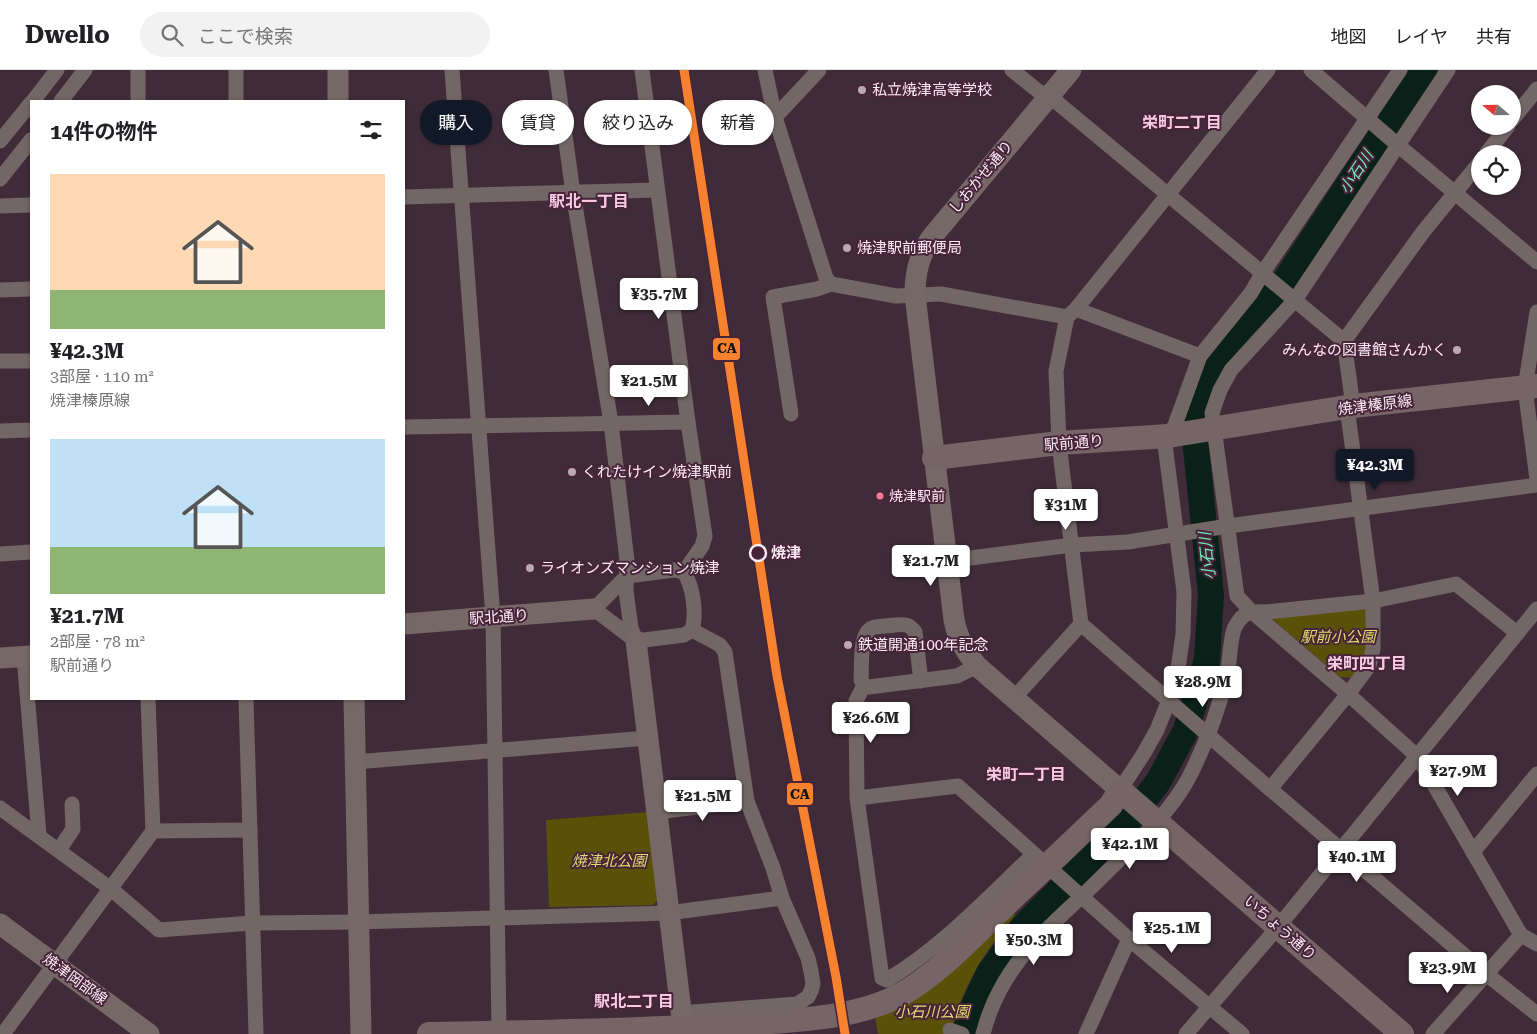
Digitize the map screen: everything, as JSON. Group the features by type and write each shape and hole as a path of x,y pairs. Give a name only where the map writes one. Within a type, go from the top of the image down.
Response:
{"main road":[{"name":"焼津榛原線","path":"1210,430 1350,407 1531,387"},
{"name":"駅前通り","path":"934,458 1059,443 1173,435 1210,430"},
{"name":"いちょう通り","path":"1125,794 1402,1034"},
{"path":"429,1034 524,1033 812,1019 874,1005 900,995 923,981 952,956 1045,864 1125,794"}],"street":[{"path":"34,100 57,70"},
{"path":"62,100 85,70"},
{"path":"138,70 138,100"},
{"path":"236,70 236,100"},
{"path":"338,70 338,100"},
{"path":"452,70 493,617 499,1032"},
{"path":"556,70 573,193 611,423 627,561 626,591 630,628 636,641 683,1025 796,1004 808,997 813,984 808,958 782,898 773,868 747,801 725,652 720,645 692,630"},
{"path":"642,70 688,422 705,536 702,546 684,572"},
{"path":"765,70 775,116 826,278 831,284"},
{"path":"775,116 819,70"},
{"path":"1012,70 1038,91 1059,104 1344,341"},
{"name":"しおかぜ通り","path":"1071,70 931,238 915,273 915,296 954,620 958,638 977,666 1125,794"},
{"path":"1268,70 1071,313 1056,371 1059,443 1081,624 1485,973 1537,1014"},
{"path":"1311,70 1537,262"},
{"path":"1125,794 1153,738 1174,704 1183,634 1183,532 1166,445 1173,435 1200,356 1264,276 1369,121 1400,70"},
{"path":"1448,70 1293,299 1231,370 1220,390 1212,413 1210,430 1222,526 1237,596 1251,611 1418,757 1521,936 1537,944"},
{"path":"1521,109 1537,89"},
{"path":"0,141 30,104"},
{"path":"1493,145 1501,135"},
{"path":"0,179 30,141"},
{"path":"1270,789 1348,694 1368,666 1373,649 1373,600 1361,508 1344,341 1423,232 1471,174"},
{"path":"405,197 658,190"},
{"path":"0,206 30,205"},
{"path":"791,414 773,297 817,289 831,284 896,296 941,294 1071,313 1200,356"},
{"path":"0,290 30,289"},
{"path":"1537,312 1531,387 1537,479"},
{"path":"0,361 30,361"},
{"path":"405,427 688,422"},
{"path":"0,431 30,430"},
{"path":"947,561 1072,545 1128,542 1222,526 1537,485"},
{"path":"0,554 30,552"},
{"path":"674,570 684,572 689,581 694,621 692,630 684,636 636,641 594,609 627,576 674,570"},
{"path":"983,1034 999,991 1034,942 1186,783 1204,730 1223,692 1234,628 1242,617 1251,611 1266,612 1373,600 1456,584 1516,633"},
{"path":"1186,1034 1278,927 1418,757 1537,608"},
{"name":"駅北通り","path":"405,624 594,609"},
{"path":"922,681 915,632 911,626 904,624 872,628 866,632 863,639 861,680 864,685 869,687 922,681 958,676 977,666"},
{"path":"1014,698 1081,624"},
{"path":"0,658 27,656 39,835"},
{"path":"864,685 856,701 858,798 882,978 887,980 911,966 940,942 1045,864"},
{"path":"3,1034 153,831 148,700"},
{"path":"246,700 256,1034"},
{"path":"354,700 360,1034"},
{"path":"355,762 647,738"},
{"path":"1473,852 1537,774"},
{"path":"858,798 958,786 1129,939 1242,1034"},
{"path":"656,812 747,801"},
{"path":"59,850 73,828 72,804"},
{"path":"0,808 110,889 159,930 252,923 497,919 668,913 782,898"},
{"path":"153,831 250,830"},
{"name":"焼津岡部線","path":"0,924 149,1034"},
{"path":"1433,1034 1485,973 1521,936"},
{"path":"1086,1034 1129,939"}],"green space":[{"name":"駅前小公園","path":"1367,605 1368,630 1364,658 1354,678 1340,677 1270,617"},
{"name":"焼津北公園","path":"650,812 659,899 653,905 549,907 546,820"},
{"name":"小石川公園","path":"1011,912 1015,915 993,943 968,985 950,1034 878,1034 875,1016"}],"waterway":[{"name":"小石川","path":"965,1034 971,1012 989,973 1023,927 1128,821 1158,782 1186,730 1207,659 1211,595 1194,429 1196,411 1217,360 1287,278 1424,70"}],"transit line":[{"name":"CA","path":"684,70 777,676 836,977 845,1034"}],"place":[{"name":"私立焼津高等学校","path":"862,90"},
{"name":"焼津駅前郵便局","path":"847,248"},
{"name":"みんなの図書館さんかく","path":"1457,350"},
{"name":"くれたけイン焼津駅前","path":"572,472"},
{"name":"焼津駅前","path":"880,496"},
{"name":"焼津","path":"758,553"},
{"name":"ライオンズマンション焼津","path":"530,568"},
{"name":"鉄道開通100年記念","path":"848,645"}],"district":[{"name":"栄町二丁目","path":"1182,122"},
{"name":"駅北一丁目","path":"589,201"},
{"name":"栄町四丁目","path":"1367,663"},
{"name":"栄町一丁目","path":"1026,774"},
{"name":"駅北二丁目","path":"634,1001"}]}
